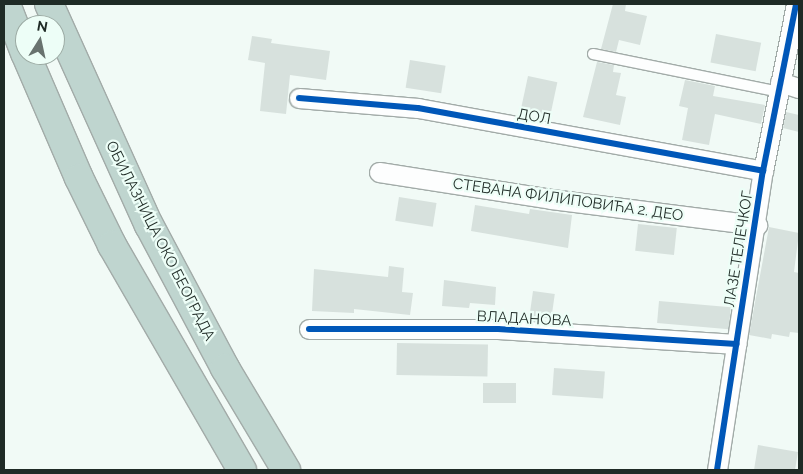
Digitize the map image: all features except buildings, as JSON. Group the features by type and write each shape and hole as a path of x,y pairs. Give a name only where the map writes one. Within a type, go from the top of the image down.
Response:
{"highway":[{"path":"6,4 15,28"},
{"name":"ОБИЛАЗНИЦА ОКО БЕОГРАДА","path":"49,4 149,225 221,360 286,470"},
{"path":"30,65 70,160 112,245 242,470"}],"street":[{"name":"ЛАЗЕ ТЕЛЕЧКОГ","path":"717,470 764,171 796,4"},
{"path":"779,87 799,88"},
{"name":"ДОЛ","path":"299,98 418,108 764,171"},
{"name":"СТЕВАНА ФИЛИПОВИЋА 2. ДЕО","path":"379,172 551,199 757,225"},
{"name":"ВЛАДАНОВА","path":"309,329 498,329 738,344"}],"lane":[{"path":"592,54 779,87"}],"cycle path":[{"path":"717,470 763,171 796,4"},
{"path":"299,98 418,108 763,171"},
{"path":"309,329 498,329 737,344"}]}
